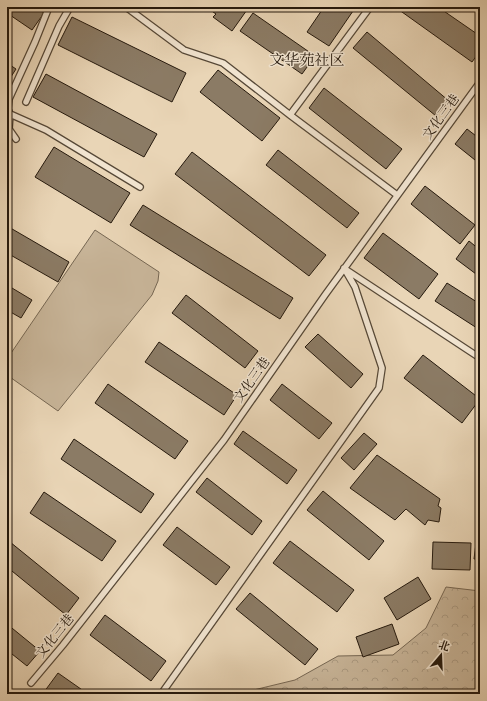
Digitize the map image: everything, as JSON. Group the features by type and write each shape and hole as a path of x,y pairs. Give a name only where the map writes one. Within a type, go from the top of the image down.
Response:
{"lane":[{"path":"16,139 9,129 9,99 49,7"},
{"path":"26,102 58,26 70,7"},
{"path":"126,7 184,50 223,63 397,195"},
{"path":"290,115 370,7"},
{"name":"文化三巷","path":"31,683 63,645 224,440 344,268 480,82"},
{"path":"10,114 46,130 140,187"},
{"path":"344,268 480,358"},
{"path":"164,690 379,388 382,368 355,287 344,268"}],"green space":[{"path":"95,230 159,272 158,281 152,295 58,411 7,375 7,359"},
{"path":"446,587 480,591 480,694 237,694 295,680 338,656 393,655 426,628"}],"building":[{"path":"7,7 35,7 44,13 32,30 7,13"},
{"path":"206,7 249,7 232,31 213,17 216,14"},
{"path":"324,7 348,7 353,11 329,46 307,32"},
{"path":"395,7 438,7 480,36 480,51 472,62"},
{"path":"253,13 315,56 302,74 240,31"},
{"path":"72,17 186,73 172,102 58,45"},
{"path":"367,32 449,101 436,116 353,48"},
{"path":"7,63 16,69 7,83"},
{"path":"218,70 280,118 262,141 200,92"},
{"path":"46,74 157,134 144,157 33,97"},
{"path":"324,88 402,149 386,169 309,108"},
{"path":"467,129 480,139 480,164 455,144"},
{"path":"54,147 130,193 111,223 35,177"},
{"path":"278,150 359,213 347,228 266,165"},
{"path":"192,152 326,255 309,276 175,174"},
{"path":"425,186 475,225 460,244 411,204"},
{"path":"143,205 293,298 280,319 130,225"},
{"path":"7,226 69,262 58,282 7,253"},
{"path":"383,233 438,274 419,299 364,258"},
{"path":"469,241 480,250 480,277 456,259"},
{"path":"447,283 480,304 480,330 435,301"},
{"path":"7,285 32,300 21,318 7,310"},
{"path":"186,295 258,351 245,368 172,313"},
{"path":"318,334 363,374 351,388 305,347"},
{"path":"159,342 237,395 224,415 145,362"},
{"path":"423,355 480,399 462,423 404,378"},
{"path":"108,384 188,441 175,459 95,403"},
{"path":"282,384 332,423 319,439 270,400"},
{"path":"243,431 297,470 287,484 234,444"},
{"path":"364,433 377,444 354,470 341,458"},
{"path":"74,439 154,494 141,513 61,459"},
{"path":"377,455 440,499 438,506 441,508 439,522 428,520 425,525 406,509 395,520 350,488"},
{"path":"207,478 262,521 252,535 196,492"},
{"path":"323,491 384,541 369,560 307,510"},
{"path":"44,492 116,541 102,561 30,513"},
{"path":"177,527 230,567 216,585 163,545"},
{"path":"477,535 480,535 480,559 474,559"},
{"path":"290,541 354,590 337,612 273,563"},
{"path":"10,542 79,598 66,615 7,567 7,545"},
{"path":"433,542 471,543 470,570 432,569"},
{"path":"418,577 431,599 397,620 384,598"},
{"path":"250,593 318,649 305,665 236,609"},
{"path":"105,615 166,661 151,681 90,635"},
{"path":"7,624 40,651 27,666 7,650"},
{"path":"392,624 399,644 363,657 356,637"},
{"path":"58,673 88,694 46,694 44,692"}],"district":[{"name":"文华苑社区","path":"307,60"}]}
